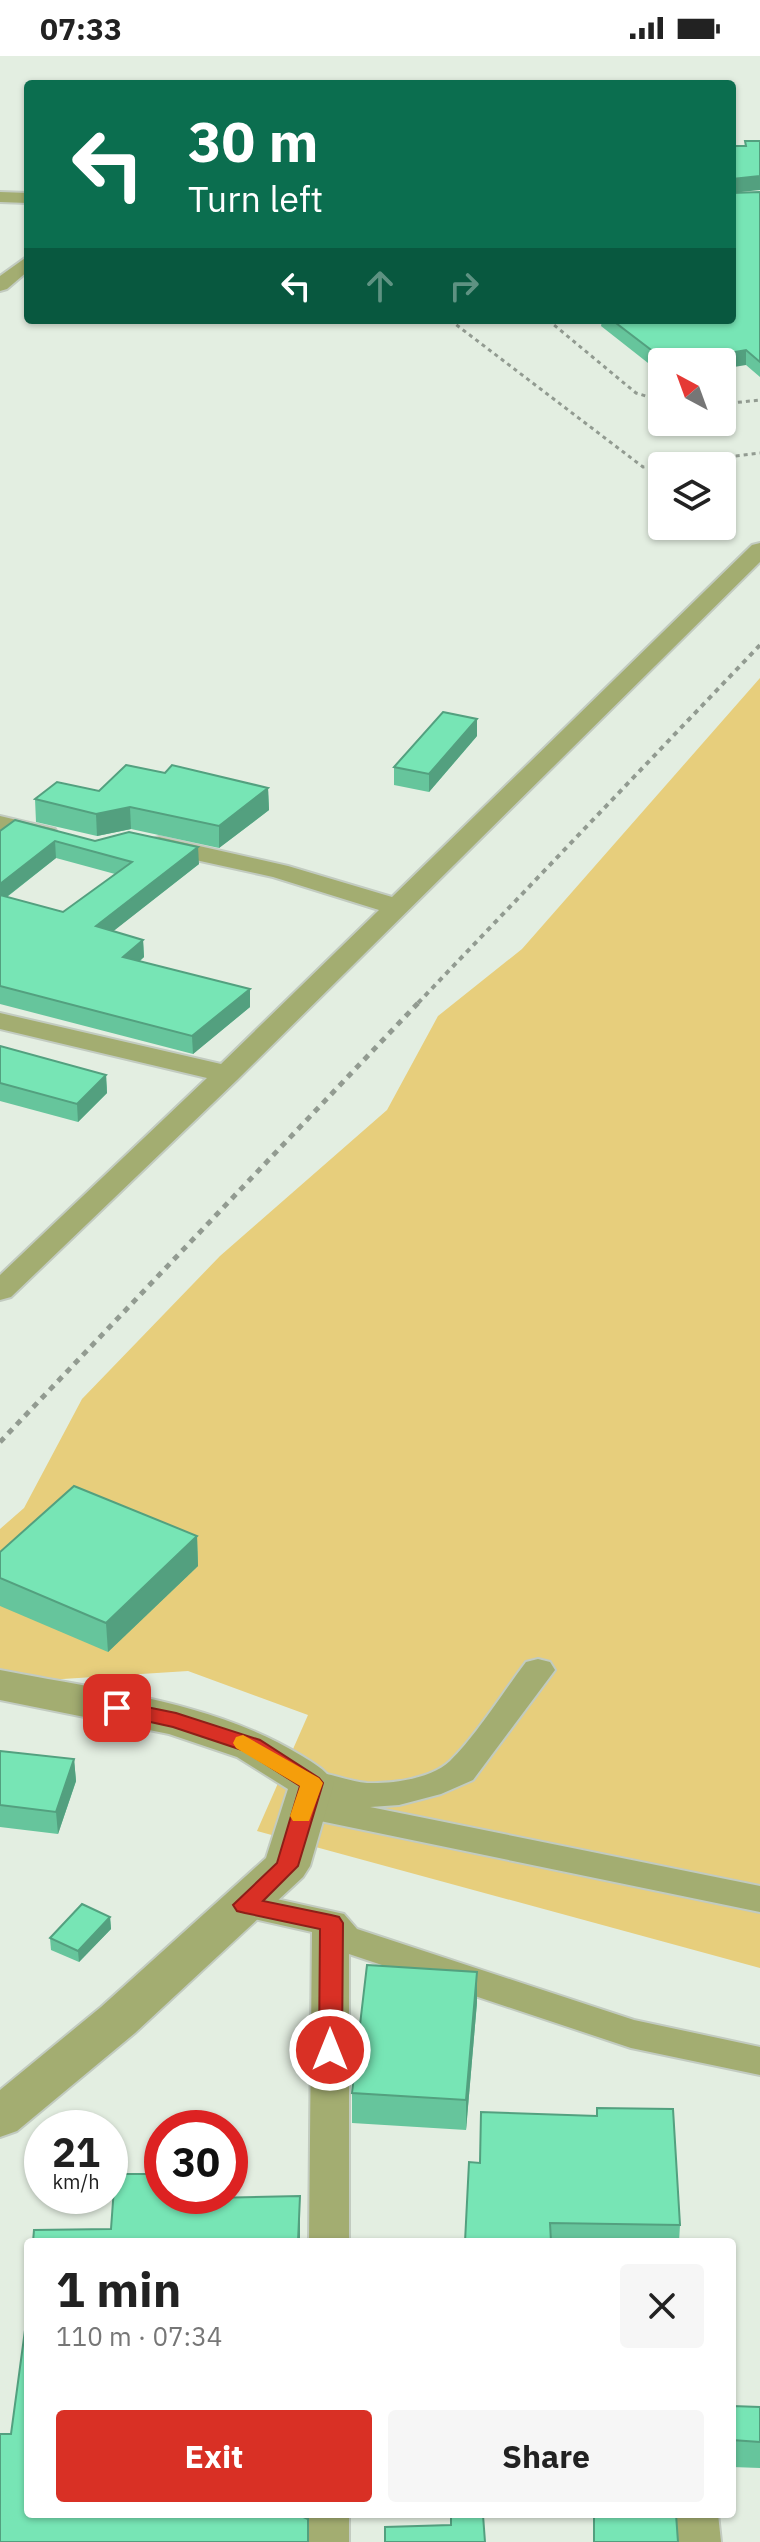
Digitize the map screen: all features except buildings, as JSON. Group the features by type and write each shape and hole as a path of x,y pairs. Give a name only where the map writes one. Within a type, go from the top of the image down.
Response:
{"street":[{"path":"0,197 24,198"},
{"path":"0,285 24,265"},
{"path":"0,1291 227,1074 760,550"},
{"path":"0,823 69,840"},
{"path":"130,839 279,871 396,907"},
{"path":"0,1021 227,1074"},
{"path":"308,1795 399,1793 441,1782 461,1771 538,1670"},
{"path":"0,1685 176,1720 253,1746 308,1795 760,1899"},
{"path":"0,2118 118,2020 287,1866 308,1795"},
{"path":"245,1905 331,1923 344,1938 631,2034 760,2061"},
{"path":"329,2238 331,1923"},
{"path":"327,2518 327,2542"},
{"path":"696,2518 699,2542"}],"path":[{"path":"455,324 643,467 760,453"},
{"path":"553,324 636,393 648,397"},
{"path":"736,403 760,400"},
{"path":"0,1442 760,645"}],"shaded area":[{"path":"760,678 760,1968 257,1831 308,1715 188,1671 0,1683 0,1529 24,1508 82,1399 220,1256 387,1110 438,1016 522,949"}],"slow traffic":[{"path":"243,1743 253,1746 312,1783 301,1816"}],"route":[{"path":"117,1708 176,1720 253,1746 312,1783 287,1866 245,1905 331,1923 330,2050"}]}
